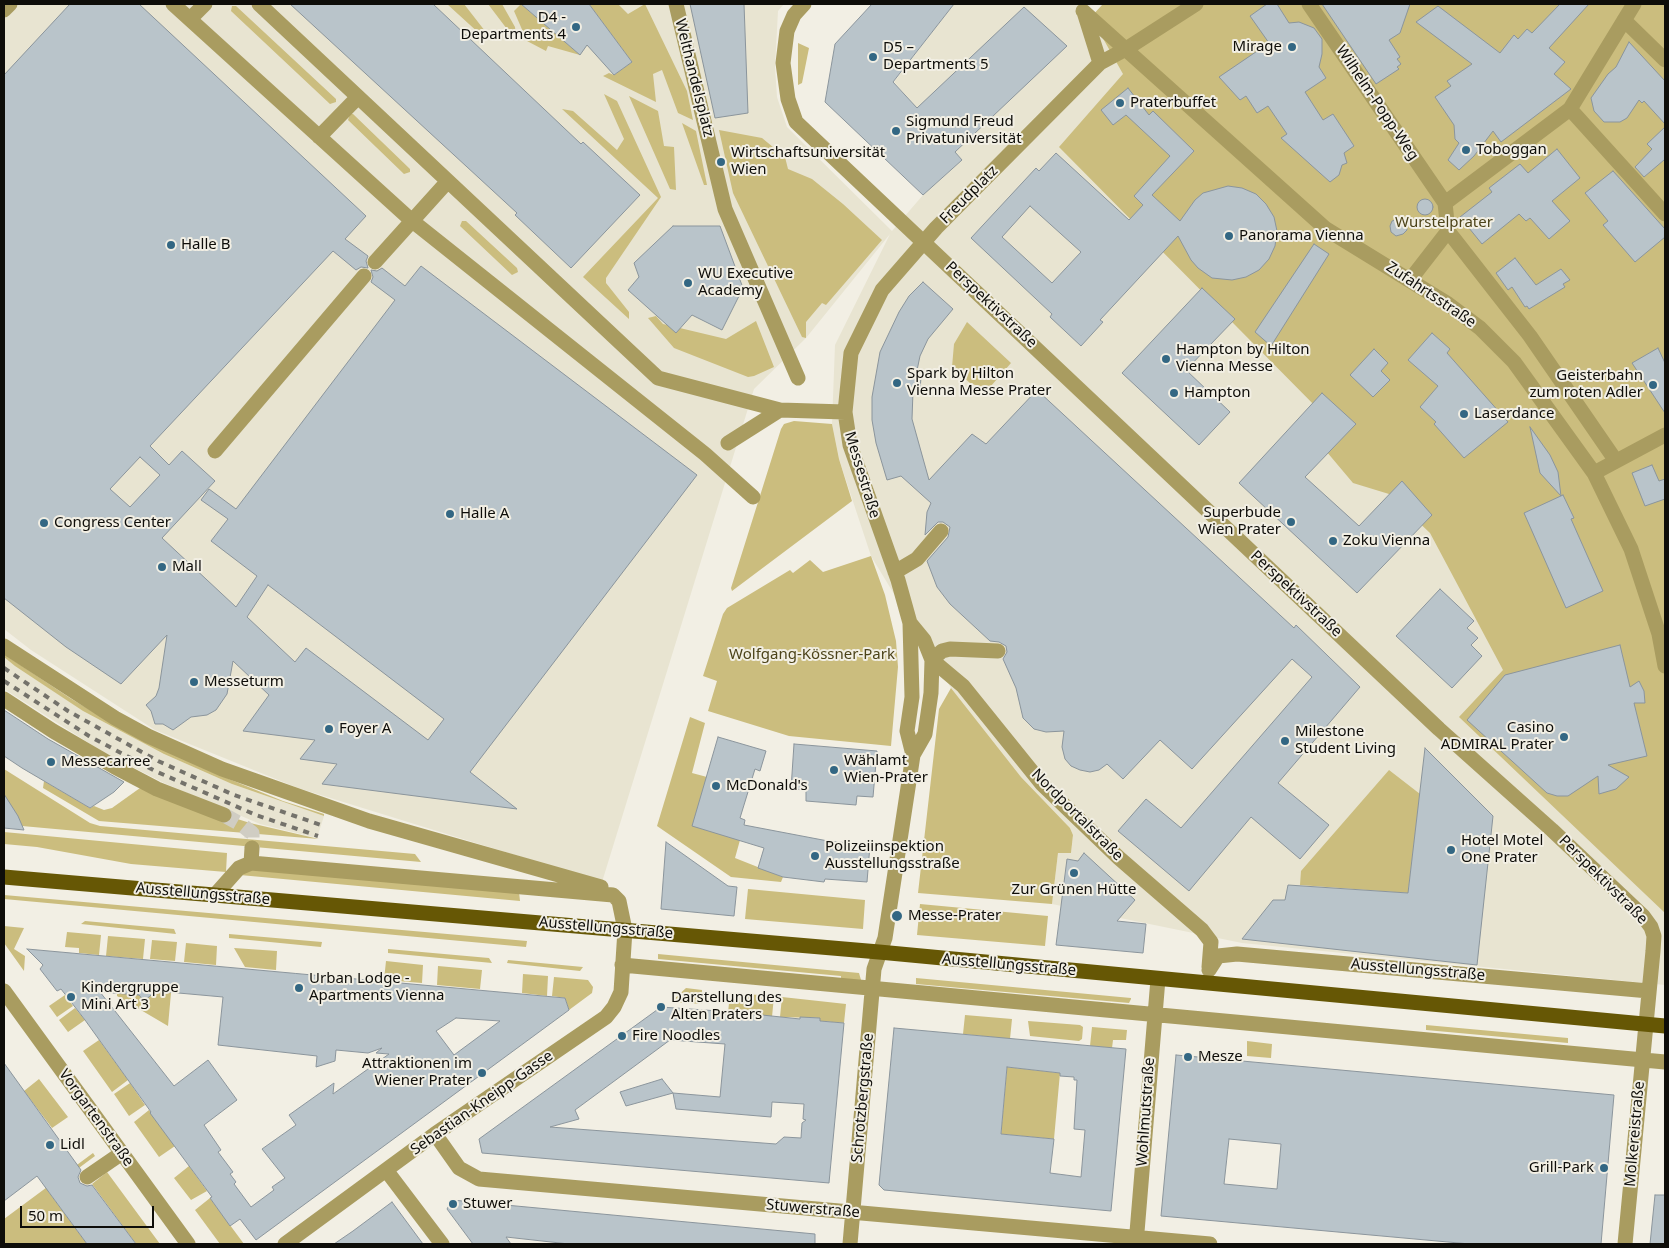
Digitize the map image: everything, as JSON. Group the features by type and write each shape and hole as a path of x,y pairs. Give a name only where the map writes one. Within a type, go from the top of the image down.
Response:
{"main road":[{"name":"Ausstellungsstraße","path":"4,877 625,930 856,952 880,952 1158,979 1208,977 1665,1026"}],"street":[{"path":"4,10 10,4"},
{"path":"173,4 411,220 705,454 753,497"},
{"path":"190,19 206,4"},
{"path":"258,4 658,378 780,410 845,412"},
{"name":"Welthandelsplatz","path":"676,4 732,240 798,378"},
{"path":"804,4 794,15 787,31 783,63 788,99 796,122 924,242"},
{"name":"Freudplatz","path":"924,242 1100,63 1126,49 1196,4"},
{"name":"Wilhelm-Popp-Weg","path":"1309,4 1444,203"},
{"path":"1616,461 1530,336 1448,231 1444,203 1570,109 1634,4"},
{"path":"1086,7 1100,63"},
{"name":"Zufahrtsstraße","path":"1086,7 1126,49 1326,229 1410,280 1480,328 1514,362 1594,472 1632,549 1662,634 1665,666"},
{"path":"1624,20 1665,60"},
{"path":"319,137 358,97"},
{"path":"1570,109 1665,214"},
{"path":"375,262 448,181"},
{"path":"1410,280 1448,231"},
{"name":"Messestraße","path":"924,242 882,290 850,353 845,412 850,445 895,572 910,623 924,640 932,660"},
{"name":"Perspektivstraße","path":"924,242 1439,729 1552,830 1643,916 1651,927 1659,951 1658,967 1649,990"},
{"path":"215,451 364,276"},
{"path":"728,443 780,410"},
{"path":"1594,472 1665,435"},
{"path":"895,572 917,559 941,531"},
{"path":"910,623 912,697 907,731 913,755"},
{"path":"4,646 115,718 148,736 222,769 352,816 605,888 613,895"},
{"path":"913,755 925,734 931,693 932,660 942,651 950,649 998,651"},
{"name":"Nordportalstraße","path":"932,660 963,686 1042,784 1119,858 1202,930 1211,942 1208,977"},
{"path":"4,699 52,731 115,767 157,788 224,815"},
{"name":"Schrotzbergstraße","path":"850,1244 874,969 885,938 913,755"},
{"path":"215,895 234,872 252,856 613,895"},
{"name":"Sebastian-Kneipp-Gasse","path":"286,1244 435,1134 606,1017 618,1000 625,930 619,901 613,895"},
{"name":"Ausstellungsstraße","path":"1208,977 1218,956 1237,954 1649,990"},
{"path":"622,965 1154,1016 1665,1062"},
{"name":"Wohlmutstraße","path":"1136,1241 1158,979"},
{"name":"Molkereistraße","path":"1625,1244 1649,990"},
{"name":"Vorgartenstraße","path":"4,991 188,1244"},
{"name":"Stuwerstraße","path":"435,1134 459,1168 479,1179 1136,1241 1210,1244"},
{"path":"87,1177 122,1153"},
{"path":"386,1170 442,1244"}],"shaded area":[{"path":"4,4 784,4 778,11 775,67 777,97 787,127 892,231 923,195 962,160 894,82 954,4 1078,4 1091,17 1103,4 1665,4 1665,985 1242,943 1052,904 1058,853 1071,853 1073,835 1070,828 1021,777 951,688 871,556 839,459 832,424 835,345 890,234 806,338 754,389 602,882 298,788 155,730 31,650 4,629"},
{"path":"4,657 83,711 164,754 232,784 324,816 317,838 260,824 164,783 103,752 4,689"}],"green space":[{"path":"447,4 464,4 485,31 481,35"},
{"path":"488,4 502,4 515,27 516,37 510,33"},
{"path":"521,4 580,55 548,46 546,51 527,41 514,11"},
{"path":"589,4 618,4 628,14 645,4 687,91 693,120 678,113 662,70 653,74 656,102 603,76 609,73 614,75 632,62"},
{"name":"Wurstelprater","path":"1103,4 1665,4 1665,913 1459,717 1503,670 1430,533 1389,494 1353,483 1321,445 1326,417 1059,147 1123,74 1091,17"},
{"path":"232,6 236,6 336,99 336,102 330,104 231,11"},
{"path":"798,43 809,48 802,83 798,85"},
{"path":"604,94 617,101 661,197 606,278 606,283 629,312 629,319 583,277 658,198 562,109 573,111 617,150 624,139"},
{"path":"629,96 658,111 664,146 674,147 676,190 670,189"},
{"path":"350,114 353,114 410,169 410,172 404,174 348,120"},
{"path":"682,123 696,131 707,185 704,185"},
{"path":"719,130 762,138 785,157 788,169 812,179 843,204 882,240 826,305 822,303 806,322 806,338 802,337 733,193"},
{"path":"462,221 466,221 517,268 518,272 512,275 460,226"},
{"path":"656,316 663,324 726,339 756,321 774,367 748,377 674,348 648,318"},
{"path":"967,322 1011,363 991,386 983,388 970,383 952,367 954,344"},
{"path":"794,421 832,424 839,459 852,501 732,591 731,588 781,429 784,424"},
{"name":"Wolfgang-Kössner-Park","path":"871,556 885,595 896,641 898,667 891,746 789,736 708,711 717,681 703,676 723,614 727,608 790,570 793,573 810,560 823,572"},
{"path":"4,654 118,727 229,779 283,801 324,814 324,816 232,784 164,754 83,711 15,666 4,657"},
{"path":"951,688 1021,777 1070,828 1073,835 1071,853 1058,853 1052,904 918,893 939,709"},
{"path":"690,717 705,723 692,773 707,777 740,840 735,858 783,877 781,882 731,877 657,826"},
{"path":"4,769 90,823 100,826 415,854 421,862 22,826 4,797"},
{"path":"1389,770 1420,794 1408,893 1300,885 1301,871"},
{"path":"44,781 90,808 94,806 104,810 112,808 140,788 250,823 319,839 99,821 43,788"},
{"path":"4,832 227,853 226,872 131,864 37,847 4,844"},
{"path":"248,869 519,892 520,901 240,875"},
{"path":"748,889 865,900 863,929 745,919"},
{"path":"4,895 527,941 526,947 4,899"},
{"path":"920,904 1048,916 1045,946 917,935"},
{"path":"85,921 174,929 176,934 81,924"},
{"path":"4,926 24,928 14,949 25,956 24,971 4,943"},
{"path":"67,932 101,935 99,955 79,953 79,948 65,947"},
{"path":"229,934 322,942 321,947 229,938"},
{"path":"108,936 145,939 143,959 106,956"},
{"path":"152,940 177,942 175,961 150,959"},
{"path":"186,943 217,946 216,965 184,962"},
{"path":"234,948 277,951 276,970 245,967"},
{"path":"388,949 489,958 492,963 388,953"},
{"path":"658,954 859,973 861,980 841,980 841,976 658,959"},
{"path":"508,960 583,967 580,971 507,963"},
{"path":"386,961 423,965 422,983 384,980"},
{"path":"438,966 482,970 480,989 437,985"},
{"path":"523,974 548,976 547,996 522,993"},
{"path":"554,977 588,980 593,987 592,993 569,1010 565,998 552,996"},
{"path":"916,978 1131,999 1129,1003 916,984"},
{"path":"117,988 139,995 142,999 150,996 150,991 171,993 168,1026 117,996"},
{"path":"686,988 702,990 702,1004 671,1002"},
{"path":"730,993 774,996 772,1017 743,1012 742,1014 728,1013"},
{"path":"65,995 73,1006 57,1017 49,1006"},
{"path":"782,997 846,1004 844,1023 820,1021 820,1018 780,1017"},
{"path":"75,1008 85,1020 68,1032 59,1020"},
{"path":"965,1015 1012,1019 1010,1039 963,1034"},
{"path":"1028,1021 1080,1025 1083,1027 1082,1039 1079,1041 1030,1036"},
{"path":"1426,1025 1568,1038 1568,1043 1426,1030"},
{"path":"1092,1027 1127,1030 1126,1040 1113,1040 1112,1048 1090,1046"},
{"path":"99,1040 128,1080 112,1092 83,1051"},
{"path":"1247,1041 1272,1044 1271,1058 1247,1056"},
{"path":"1007,1067 1060,1073 1054,1139 1001,1134"},
{"path":"39,1079 68,1117 52,1128 24,1091"},
{"path":"130,1083 145,1105 129,1116 114,1094"},
{"path":"149,1110 175,1146 159,1157 134,1122"},
{"path":"93,1153 95,1156 48,1191 87,1244 4,1244 4,1219"},
{"path":"189,1166 207,1191 191,1200 174,1178"},
{"path":"107,1172 160,1244 136,1244 92,1184"},
{"path":"210,1198 244,1244 220,1244 195,1210"}],"building":[{"path":"70,4 139,4 366,216 345,239 368,256 366,261 368,268 361,267 356,270 333,251 150,446 169,465 182,451 215,481 162,538 236,607 257,576 211,541 228,519 201,500 209,489 236,509 395,300 371,282 373,277 371,270 377,271 382,268 405,286 421,266 697,475 470,772 517,809 322,784 337,764 300,759 315,740 243,731 269,695 233,661 227,694 216,710 207,715 191,717 173,730 163,724 155,724 151,711 146,705 156,696 159,688 167,635 121,684 66,647 4,598 4,75","holes":["140,457 160,475 130,507 110,489","268,585 444,719 428,740 306,648 295,662 247,617"]},
{"path":"290,4 433,4 581,144 583,142 640,195 571,268 515,215 517,213"},
{"name":"D4 - Departments 4","path":"521,4 589,4 632,62 614,75 587,45 580,55"},
{"path":"690,4 744,4 748,113 715,118"},
{"path":"872,4 954,4 893,82 917,108 1024,7 1067,46 955,152 962,160 923,195 825,102 835,44"},
{"path":"1267,4 1277,4 1289,23 1299,22 1314,28 1322,39 1322,54 1319,67 1326,78 1305,92 1323,120 1333,114 1354,146 1344,153 1347,163 1342,165 1339,175 1330,182 1281,138 1287,134 1268,106 1257,113 1246,96 1240,100 1219,77 1269,43 1250,16"},
{"path":"1322,4 1410,4 1400,33 1389,40 1400,57 1397,59 1401,64 1397,67 1399,69 1376,84"},
{"path":"1560,4 1589,4 1549,48 1565,62 1554,74 1571,89 1501,142 1493,131 1474,156 1459,170 1448,160 1459,143 1455,139 1454,125 1435,97 1451,86 1447,81 1472,64 1416,22 1438,6 1500,53 1514,35 1518,39 1527,29 1532,33"},
{"path":"1629,42 1665,81 1665,124 1644,101 1642,103 1639,100 1627,118 1620,122 1604,122 1594,111 1591,98 1608,74 1616,67"},
{"path":"1128,88 1149,115 1153,111 1194,151 1152,195 1180,221 1195,200 1203,193 1228,186 1242,188 1256,194 1266,204 1274,217 1277,231 1275,246 1269,259 1259,270 1246,277 1232,280 1212,278 1198,268 1191,260 1178,236 1100,320 1103,322 1081,346 1050,317 1052,314 971,238 1036,168 1039,171 1056,153 1129,220 1143,205 1134,196 1170,156 1126,115 1113,125 1101,110","holes":["1030,206 1081,252 1052,283 1002,237"]},
{"path":"1665,127 1665,162 1664,160 1644,177 1635,167 1652,149 1647,144"},
{"path":"1557,149 1580,178 1552,201 1570,221 1549,239 1530,218 1526,221 1519,214 1482,244 1460,217 1492,192 1489,188 1520,164 1528,173"},
{"path":"1613,171 1665,229 1665,237 1635,262 1603,225 1608,221 1585,193"},
{"path":"1425,199 1431,201 1433,207 1431,213 1425,215 1419,213 1417,207 1419,201"},
{"path":"1399,219 1407,221 1407,230 1403,234 1396,236 1391,232 1390,226 1392,221"},
{"name":"WU Executive Academy","path":"673,226 720,226 743,288 722,330 692,315 676,333 628,290 639,277 634,263"},
{"path":"1314,244 1329,254 1271,346 1255,332"},
{"path":"1515,258 1536,285 1561,269 1570,280 1563,284 1565,287 1529,309 1527,306 1525,307 1512,287 1508,290 1496,273"},
{"path":"923,282 953,309 928,339 920,356 916,375 921,376 920,392 913,391 912,419 929,480 972,434 986,444 1037,390 1294,628 1296,625 1360,687 1278,783 1329,825 1300,859 1251,817 1189,891 1118,831 1146,799 1181,828 1312,677 1292,659 1192,769 1160,740 1123,779 1107,764 1099,770 1090,772 1071,766 1065,759 1062,747 1064,731 1046,732 1034,729 1023,718 1016,688 1003,659 1007,652 1006,646 999,642 990,641 950,604 937,587 927,561 948,537 950,527 943,522 938,522 925,535 927,512 931,503 901,476 887,480 876,443 872,420 872,397 880,352 899,312 909,296"},
{"name":"Hampton by Hilton Vienna Messe","path":"1202,288 1235,319 1186,370 1230,412 1199,445 1122,373"},
{"name":"Laserdance","path":"1432,333 1450,349 1447,353 1508,422 1464,458 1434,424 1436,422 1420,407 1438,386 1408,360"},
{"name":"Geisterbahn zum roten Adler","path":"1658,348 1665,363 1665,413 1632,363"},
{"path":"1374,349 1388,363 1381,371 1390,380 1373,397 1350,375"},
{"path":"1322,393 1356,424 1305,477 1359,526 1402,481 1432,515 1357,593 1239,483"},
{"path":"1530,427 1550,455 1558,472 1561,496 1540,473"},
{"path":"1652,465 1659,481 1665,479 1665,499 1645,506 1632,473"},
{"path":"1563,495 1574,518 1571,519 1603,591 1566,608 1524,513"},
{"path":"1440,589 1474,621 1467,628 1478,638 1471,645 1482,656 1452,688 1396,636"},
{"name":"Casino ADMIRAL Prater","path":"1620,645 1630,687 1639,681 1644,691 1645,703 1634,703 1647,756 1608,765 1629,777 1616,789 1599,794 1598,776 1568,796 1557,796 1547,793 1467,720 1505,675"},
{"name":"Messecarree","path":"4,710 48,739 124,782 114,792 90,808 22,768 4,756"},
{"path":"718,737 766,751 760,771 755,769 740,818 745,820 744,825 828,841 870,845 867,882 825,879 824,882 783,877 758,868 764,848 692,826"},
{"name":"Wählamt Wien-Prater","path":"794,744 877,751 873,797 857,796 856,805 806,801 806,790 791,789"},
{"name":"Hotel Motel One Prater","path":"1425,748 1493,816 1477,965 1242,939 1273,900 1285,900 1288,885 1408,893"},
{"path":"4,794 18,816 24,830 4,828"},
{"path":"666,842 728,886 737,887 734,916 661,909"},
{"path":"1084,853 1135,900 1117,921 1146,924 1143,953 1056,945 1067,859 1078,861"},
{"path":"27,949 565,998 569,1010 256,1240 240,1219 230,1226 210,1198 212,1197 85,1020 61,989 57,991 40,969 43,965","holes":["156,991 223,997 218,1045 317,1056 316,1067 335,1061 336,1050 368,1053 382,1048 376,1053 389,1054 333,1094 334,1083 289,1115 296,1125 262,1149 285,1178 272,1187 274,1190 251,1207 234,1184 236,1182 230,1174 233,1172 218,1152 221,1150 204,1125 237,1100 208,1060 174,1086 100,992 139,995 144,1001","456,1018 500,1021 454,1055 436,1031"]},
{"path":"661,1007 762,1014 800,1019 800,1017 820,1018 820,1021 844,1023 829,1183 482,1153 479,1139","holes":["670,1040 725,1044 720,1097 673,1093 676,1109 771,1117 772,1102 804,1104 803,1119 806,1120 802,1123 801,1138 784,1137 776,1144 550,1127 579,1119 575,1110"]},
{"path":"894,1028 1126,1049 1111,1211 884,1190 879,1185","holes":["1007,1067 1060,1073 1060,1076 1074,1077 1074,1080 1077,1080 1074,1129 1085,1130 1081,1177 1050,1173 1054,1139 1001,1134"]},
{"path":"1176,1055 1614,1095 1601,1244 1470,1244 1161,1216","holes":["1229,1139 1281,1144 1277,1189 1224,1184"]},
{"path":"4,1063 81,1170 78,1177 80,1183 87,1186 92,1185 136,1244 87,1244 37,1176 4,1201"},
{"path":"662,1079 673,1093 626,1106 620,1092"},
{"path":"1655,1195 1665,1195 1665,1244 1650,1244"},
{"path":"452,1200 815,1234 815,1244 569,1244 506,1237 511,1244 473,1244 447,1209"},
{"path":"392,1202 423,1244 334,1244 353,1231"}],"tunnel":[{"path":"224,815 252,833 252,848"}],"railway":[{"path":"4,668 68,711 158,761 234,795 321,825"},
{"path":"4,681 89,736 155,771 256,815 318,836"}],"place":[{"name":"D4 - Departments 4","path":"576,27"},
{"name":"Mirage","path":"1292,47"},
{"name":"D5 – Departments 5","path":"873,57"},
{"name":"Praterbuffet","path":"1120,103"},
{"name":"Sigmund Freud Privatuniversität","path":"896,131"},
{"name":"Toboggan","path":"1466,150"},
{"name":"Wirtschaftsuniversität Wien","path":"721,162"},
{"name":"Panorama Vienna","path":"1229,236"},
{"name":"Halle B","path":"171,245"},
{"name":"WU Executive Academy","path":"688,283"},
{"name":"Hampton by Hilton Vienna Messe","path":"1166,359"},
{"name":"Spark by Hilton Vienna Messe Prater","path":"897,383"},
{"name":"Geisterbahn zum roten Adler","path":"1653,385"},
{"name":"Hampton","path":"1174,393"},
{"name":"Laserdance","path":"1464,414"},
{"name":"Halle A","path":"450,514"},
{"name":"Superbude Wien Prater","path":"1291,522"},
{"name":"Congress Center","path":"44,523"},
{"name":"Zoku Vienna","path":"1333,541"},
{"name":"Mall","path":"162,567"},
{"name":"Messeturm","path":"194,682"},
{"name":"Foyer A","path":"329,729"},
{"name":"Casino ADMIRAL Prater","path":"1564,737"},
{"name":"Milestone Student Living","path":"1285,741"},
{"name":"Messecarree","path":"51,762"},
{"name":"Wählamt Wien-Prater","path":"834,770"},
{"name":"McDonald's","path":"716,786"},
{"name":"Hotel Motel One Prater","path":"1451,850"},
{"name":"Polizeiinspektion Ausstellungsstraße","path":"815,856"},
{"name":"Zur Grünen Hütte","path":"1074,873"},
{"name":"Messe-Prater","path":"897,916"},
{"name":"Urban Lodge - Apartments Vienna","path":"299,988"},
{"name":"Kindergruppe Mini Art 3","path":"71,997"},
{"name":"Darstellung des Alten Praters","path":"661,1007"},
{"name":"Fire Noodles","path":"622,1036"},
{"name":"Mesze","path":"1188,1057"},
{"name":"Attraktionen im Wiener Prater","path":"482,1073"},
{"name":"Lidl","path":"50,1145"},
{"name":"Grill-Park","path":"1604,1168"},
{"name":"Stuwer","path":"453,1204"}]}
